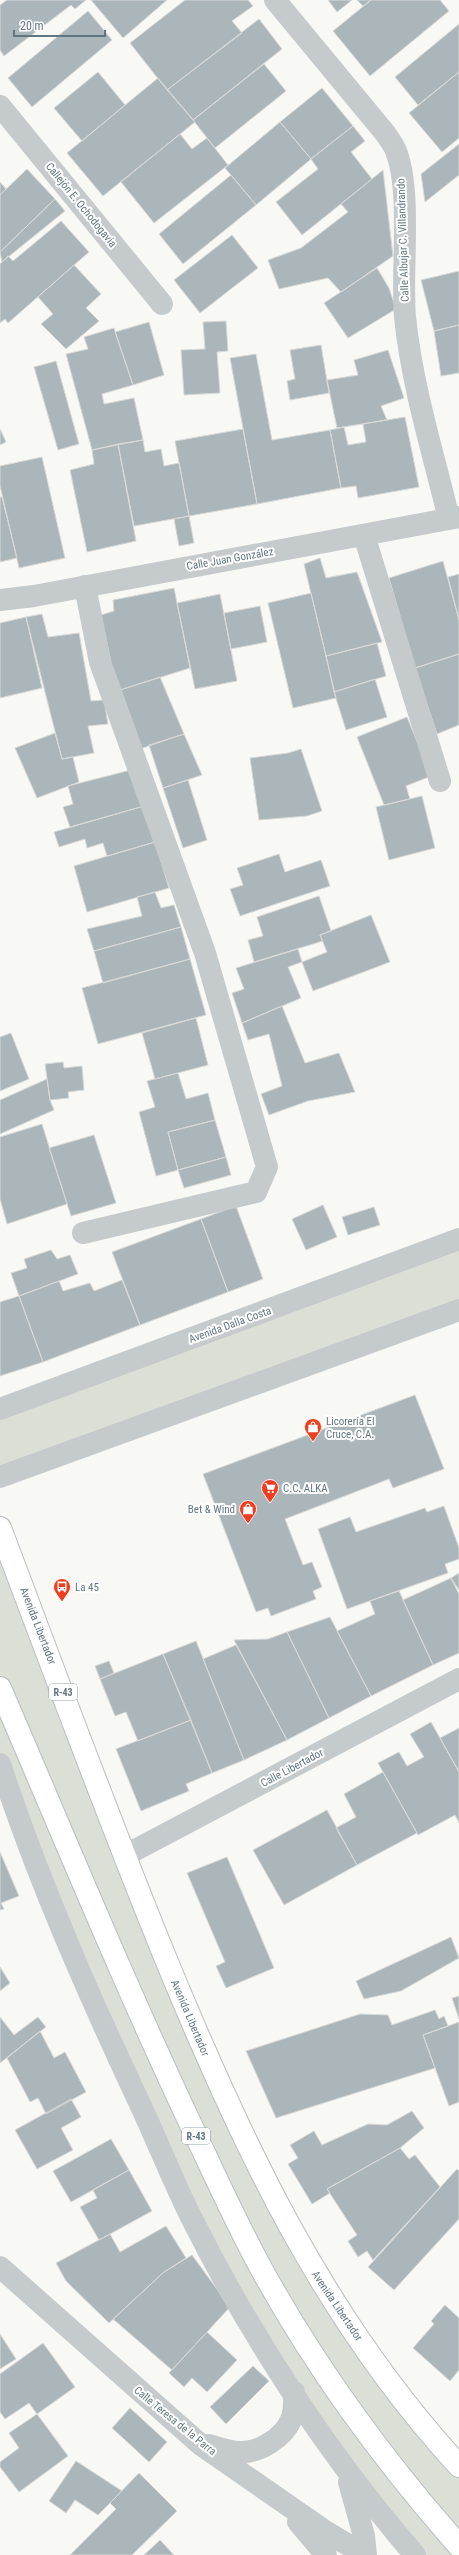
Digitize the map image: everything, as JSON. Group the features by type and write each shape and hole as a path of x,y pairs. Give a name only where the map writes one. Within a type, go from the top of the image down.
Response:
{"main road":[{"name":"Avenida Libertador","path":"0,1528 124,1856 202,2047 250,2153 298,2246 346,2321 394,2386 459,2466"},
{"name":"R-43","path":"0,1688 149,2036 262,2270 303,2337 372,2441 408,2488 459,2546"}],"street":[{"name":"Calle Albujar C. Villandrando","path":"275,0 385,133 396,150 401,167 404,205 405,317 414,377 454,518"},
{"name":"Callejón E. Ochodogavia","path":"0,106 162,304"},
{"name":"Calle Juan González","path":"0,600 85,586 454,518"},
{"path":"364,535 440,781"},
{"path":"83,1233 256,1192 267,1167 205,953 100,662 85,586"},
{"name":"Avenida Dalla Costa","path":"0,1408 459,1239"},
{"path":"0,1477 459,1310"},
{"name":"Calle Libertador","path":"124,1856 459,1679"},
{"path":"0,1764 24,1838 83,1980 191,2217 238,2302 294,2392 343,2464 414,2555"},
{"name":"Calle Teresa de la Parra","path":"0,2267 192,2437 268,2491 366,2555"},
{"path":"192,2437 226,2449 240,2452 257,2449 270,2443 290,2421 294,2410 294,2392"},
{"path":"343,2464 359,2516 366,2555"},
{"path":"268,2491 326,2555"}],"shaded area":[{"path":"459,1239 459,1310 0,1477 0,1409"},
{"path":"0,1528 63,1693 298,2246 459,2466 459,2555 415,2555 238,2302 0,1764"}],"building":[{"path":"7,0 86,0 75,9 71,5 4,56 0,50 0,5"},
{"path":"91,0 167,0 123,38"},
{"path":"185,0 248,0 253,6 232,21 242,33 167,90 130,43"},
{"path":"328,0 352,0 337,12"},
{"path":"357,0 371,0 363,6"},
{"path":"371,0 440,0 449,11 370,76 333,31"},
{"path":"88,11 112,40 32,107 8,78"},
{"path":"259,19 282,49 193,120 167,90"},
{"path":"459,24 459,72 418,105 395,77"},
{"path":"264,64 286,91 215,148 193,120"},
{"path":"98,72 125,105 82,141 54,108"},
{"path":"459,72 459,138 442,152 409,113"},
{"path":"158,78 195,122 103,196 67,153"},
{"path":"322,88 353,126 311,159 280,122"},
{"path":"280,122 311,159 256,205 225,168"},
{"path":"353,126 365,141 351,152 372,179 302,235 276,202 318,169 311,159"},
{"path":"180,134 192,149 207,138 228,165 154,223 121,182"},
{"path":"459,144 459,175 425,202 421,174"},
{"path":"27,169 55,199 0,252 0,195"},
{"path":"383,170 393,256 341,292 328,278 279,289 268,260 301,248 348,212 341,204"},
{"path":"231,175 256,205 183,264 159,234"},
{"path":"0,182 6,189 0,195"},
{"path":"55,199 65,211 2,262 0,252"},
{"path":"61,221 89,252 8,323 5,319 0,323 0,264 8,256 13,261"},
{"path":"232,235 258,268 200,313 174,280"},
{"path":"74,265 101,294 86,308 99,321 66,349 41,324 53,314 38,297"},
{"path":"377,268 389,288 396,309 348,338 324,303"},
{"path":"459,271 459,325 434,331 421,280"},
{"path":"226,321 228,351 217,352 220,393 184,395 181,350 205,349 203,322"},
{"path":"149,322 164,375 133,385 115,332"},
{"path":"459,325 459,373 441,376 434,331"},
{"path":"114,328 133,385 102,394 104,404 134,398 143,440 92,450 66,354 88,349 84,337"},
{"path":"321,345 329,393 290,400 287,381 295,379 290,350"},
{"path":"388,350 404,398 381,406 387,420 337,428 327,380 358,375 354,360"},
{"path":"256,354 272,440 330,430 341,488 257,504 230,358"},
{"path":"56,361 79,444 58,450 34,367"},
{"path":"405,417 419,487 358,498 356,486 341,488 330,430 344,427 348,445 366,442 363,424"},
{"path":"0,429 6,442 0,445"},
{"path":"243,429 257,504 189,516 175,441"},
{"path":"143,440 145,452 161,449 164,466 179,463 189,516 134,526 118,444"},
{"path":"118,444 136,541 87,552 70,470 94,464 92,450"},
{"path":"42,457 65,558 19,568 0,486 0,466"},
{"path":"0,497 2,497 17,558 0,562"},
{"path":"189,516 194,543 179,546 174,519"},
{"path":"320,558 326,578 357,572 382,642 326,656 304,564"},
{"path":"443,561 459,620 459,654 415,668 389,578"},
{"path":"459,574 459,620 448,577"},
{"path":"174,588 190,668 117,691 101,615 114,611 113,600"},
{"path":"311,593 336,698 293,708 268,603"},
{"path":"220,594 237,681 195,689 177,603"},
{"path":"260,606 267,642 231,649 224,613"},
{"path":"42,614 48,637 79,633 91,701 104,700 108,724 88,726 94,753 62,759 26,617"},
{"path":"26,617 42,688 0,698 0,623"},
{"path":"377,643 386,676 334,692 326,656"},
{"path":"459,654 459,725 437,734 415,668"},
{"path":"160,677 184,734 140,749 117,691"},
{"path":"375,679 387,717 346,730 334,692"},
{"path":"407,717 431,776 406,786 410,799 384,805 357,737"},
{"path":"55,733 62,759 73,757 79,782 37,798 15,748"},
{"path":"184,734 202,775 163,788 149,745"},
{"path":"301,749 322,811 307,816 259,820 250,758 288,753"},
{"path":"131,770 144,806 70,827 63,807 73,804 68,786"},
{"path":"188,780 207,840 183,848 163,788"},
{"path":"422,796 435,848 389,860 376,807"},
{"path":"144,806 155,842 107,856 103,843 87,848 85,839 59,847 54,832"},
{"path":"155,842 169,888 87,912 74,866"},
{"path":"279,854 285,872 321,860 330,886 240,916 230,889 243,885 237,868"},
{"path":"155,892 161,908 174,905 181,927 94,951 87,929 142,916 137,897"},
{"path":"319,896 331,931 320,935 323,941 254,962 248,940 263,936 257,917"},
{"path":"371,915 390,962 313,991 302,962 327,952 320,935"},
{"path":"181,927 190,959 103,983 94,951"},
{"path":"298,949 302,962 288,967 301,998 242,1023 232,993 244,989 236,968"},
{"path":"190,959 206,1015 98,1044 82,988"},
{"path":"282,1006 305,1063 339,1053 355,1092 308,1101 269,1115 261,1094 282,1086 269,1034 248,1040 242,1023"},
{"path":"196,1018 208,1065 155,1079 142,1033"},
{"path":"11,1033 29,1079 0,1091 0,1037"},
{"path":"63,1062 64,1068 82,1066 84,1090 68,1092 69,1098 50,1100 45,1064"},
{"path":"178,1073 186,1099 208,1093 215,1120 168,1132 178,1170 156,1176 139,1112 155,1107 147,1081"},
{"path":"47,1079 50,1100 54,1110 0,1134 0,1100"},
{"path":"215,1120 226,1157 178,1170 168,1132"},
{"path":"42,1124 67,1204 7,1224 0,1199 0,1137"},
{"path":"94,1135 116,1203 71,1216 49,1148"},
{"path":"226,1157 231,1175 184,1188 178,1170"},
{"path":"323,1205 337,1237 306,1250 292,1219"},
{"path":"236,1206 263,1279 228,1292 201,1219"},
{"path":"374,1207 380,1225 348,1235 342,1217"},
{"path":"201,1219 228,1292 140,1325 112,1252"},
{"path":"51,1250 57,1259 70,1255 78,1274 19,1296 11,1273 27,1268 24,1259"},
{"path":"122,1280 140,1325 43,1362 19,1296 59,1281 63,1291 90,1283 94,1291"},
{"path":"19,1296 43,1362 0,1376 0,1302"},
{"name":"C.C. ALKA","path":"415,1395 444,1469 393,1488 389,1479 285,1519 303,1565 312,1562 322,1587 313,1591 316,1599 271,1616 268,1608 256,1612 203,1474"},
{"path":"444,1506 459,1548 459,1559 445,1564 448,1573 347,1609 318,1529 350,1517 356,1532 425,1508 427,1512"},
{"path":"459,1573 459,1590 451,1578"},
{"path":"451,1578 459,1594 459,1653 433,1665 403,1600"},
{"path":"399,1591 433,1665 371,1696 337,1631 375,1614 370,1601"},
{"path":"330,1617 371,1696 329,1718 287,1632"},
{"path":"287,1632 329,1718 287,1740 234,1640 268,1639"},
{"path":"196,1641 244,1760 212,1773 163,1654"},
{"path":"236,1645 287,1740 244,1760 203,1659"},
{"path":"163,1654 191,1720 138,1741 126,1712 115,1716 100,1679"},
{"path":"109,1661 114,1673 100,1679 95,1666"},
{"path":"191,1720 212,1773 186,1784 189,1791 141,1811 116,1749"},
{"path":"431,1722 459,1772 459,1823 455,1815 418,1835 378,1763 399,1752 407,1766 424,1757 410,1734"},
{"path":"459,1728 459,1772 440,1738"},
{"path":"383,1772 417,1833 357,1865 336,1828 356,1817 344,1794"},
{"path":"327,1810 357,1865 284,1905 253,1850"},
{"path":"0,1852 19,1896 1,1903 4,1909 0,1910"},
{"path":"227,1857 274,1968 226,1988 216,1966 225,1962 187,1873"},
{"path":"451,1937 459,1958 401,1991 364,1999 356,1981"},
{"path":"0,1967 10,1983 0,1991"},
{"path":"459,1996 459,2019 452,1998"},
{"path":"435,2010 439,2019 444,2016 448,2026 423,2035 435,2068 276,2118 246,2051 360,2014 388,2015 392,2025"},
{"path":"0,2017 14,2035 38,2017 46,2027 0,2063"},
{"path":"459,2022 459,2102 449,2106 423,2035"},
{"path":"40,2031 54,2058 65,2052 86,2092 46,2114 38,2098 30,2102 7,2058"},
{"path":"71,2099 81,2117 61,2128 73,2150 37,2169 15,2130"},
{"path":"412,2111 424,2128 400,2148 327,2189 330,2193 312,2204 288,2164 298,2158 290,2145 314,2131 322,2145 368,2124 387,2125"},
{"path":"111,2139 129,2170 71,2202 53,2171"},
{"path":"400,2148 409,2159 415,2155 440,2187 373,2260 367,2251 358,2257 348,2241 357,2235 327,2189"},
{"path":"457,2169 459,2171 459,2219 394,2290 368,2267"},
{"path":"129,2170 152,2211 99,2240 80,2207 97,2198 93,2190"},
{"path":"166,2226 186,2258 164,2272 109,2323 66,2281 56,2263 110,2234 120,2252"},
{"path":"192,2255 230,2307 172,2370 113,2319 164,2272"},
{"path":"445,2305 459,2318 459,2370 450,2381 413,2348 434,2324 431,2321"},
{"path":"207,2332 237,2360 207,2392 192,2378 184,2387 169,2373"},
{"path":"0,2334 16,2359 0,2369"},
{"path":"43,2343 75,2387 37,2414 29,2403 5,2419 0,2412 0,2374"},
{"path":"253,2366 269,2381 226,2424 210,2407"},
{"path":"130,2408 167,2442 149,2462 112,2428"},
{"path":"37,2414 68,2456 19,2492 0,2467 0,2462 19,2448 9,2433"},
{"path":"76,2461 122,2491 98,2515 75,2500 66,2513 49,2501"},
{"path":"139,2473 177,2511 132,2555 70,2555 116,2509 110,2503"},
{"path":"160,2540 174,2555 144,2555"}],"place":[{"name":"Licorería El Cruce, C.A.","path":"313,1442"},
{"name":"C.C. ALKA","path":"270,1503"},
{"name":"Bet & Wind","path":"248,1524"},
{"name":"La 45","path":"62,1602"}]}
